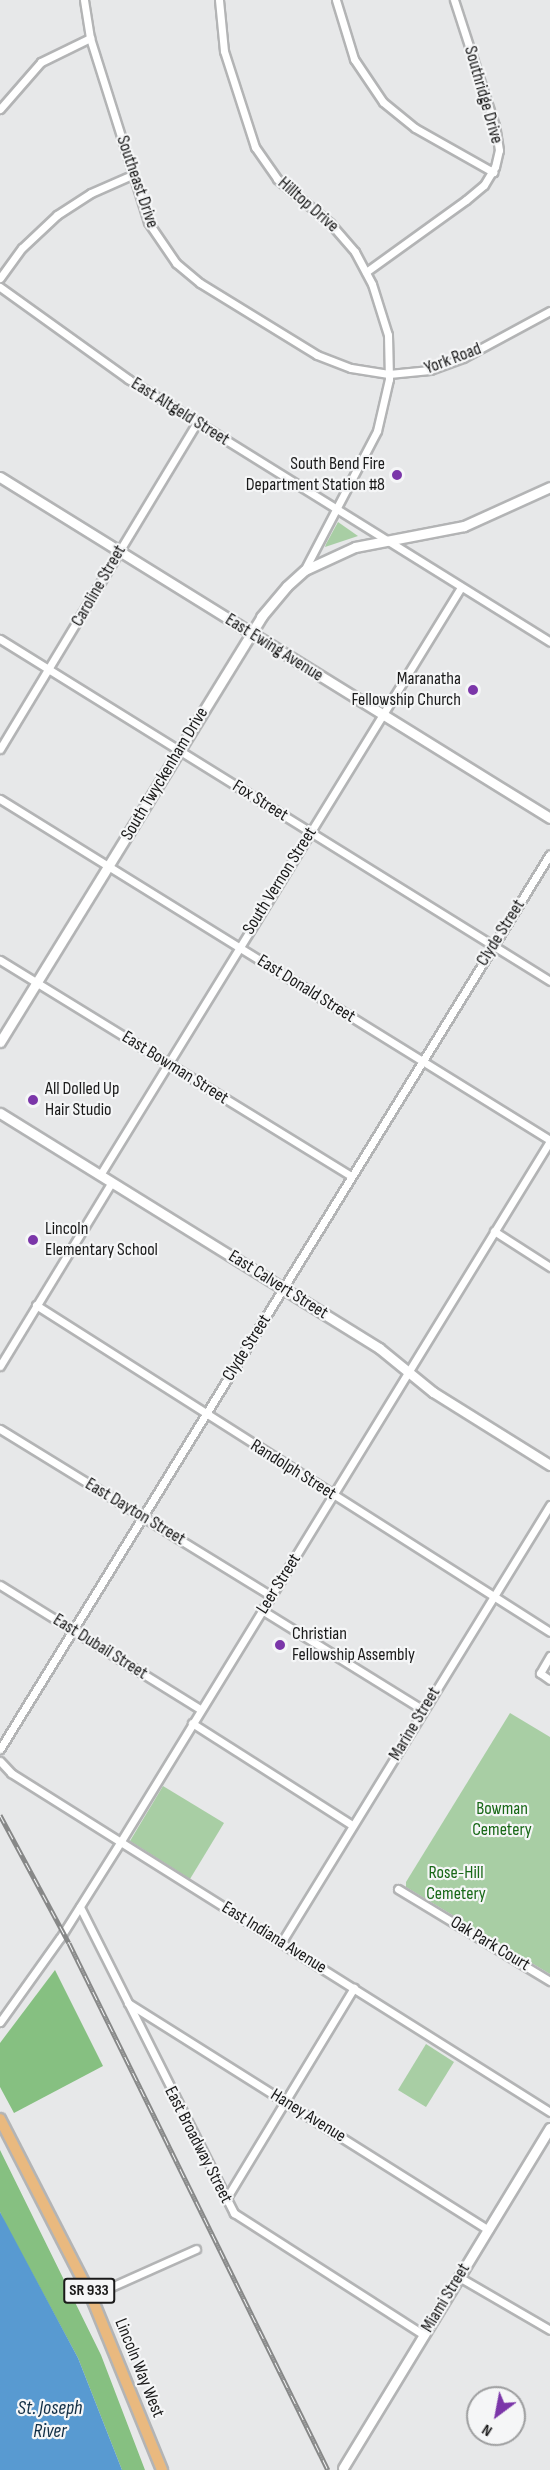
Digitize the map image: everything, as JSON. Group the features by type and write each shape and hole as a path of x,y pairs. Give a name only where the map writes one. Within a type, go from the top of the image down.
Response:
{"main road":[{"name":"Lincoln Way West","path":"0,2119 91,2296 162,2470"}],"street":[{"name":"Southeast Drive","path":"84,0 90,38 132,175 155,235 194,279 317,355 351,368 389,374"},
{"name":"Hilltop Drive","path":"219,0 224,51 262,159 286,189 338,230 366,272 388,335 389,374"},
{"path":"336,0 354,59 383,102 415,128 493,172"},
{"name":"Southridge Drive","path":"366,272 466,200 493,172 498,138 454,0"},
{"path":"0,109 41,62 90,38"},
{"path":"0,278 22,248 57,214 91,193 132,175"},
{"name":"East Altgeld Street","path":"0,287 70,340 197,423 460,589 550,642"},
{"name":"York Road","path":"389,374 430,370 463,358 550,311"},
{"path":"335,511 377,431 389,374"},
{"name":"Caroline Street","path":"0,749 197,423"},
{"name":"East Ewing Avenue","path":"0,477 550,818"},
{"path":"304,570 355,547 464,526 550,487"},
{"name":"South Twyckenham Drive","path":"0,1042 251,634 273,602 304,570 335,511"},
{"name":"South Vernon Street","path":"100,1174 460,589"},
{"name":"Fox Street","path":"0,639 550,981"},
{"name":"East Donald Street","path":"0,800 550,1140"},
{"name":"Clyde Street","path":"0,1749 550,854"},
{"name":"East Bowman Street","path":"0,960 351,1176"},
{"name":"East Calvert Street","path":"0,1113 283,1288 409,1370 433,1392 550,1465"},
{"name":"Leer Street","path":"0,2022 80,1907 121,1842 200,1709 550,1140"},
{"path":"0,1366 112,1182"},
{"path":"494,1231 550,1267"},
{"name":"Randolph Street","path":"36,1305 550,1632"},
{"name":"East Dayton Street","path":"0,1429 271,1596"},
{"name":"Marine Street","path":"281,1943 550,1505"},
{"name":"East Dubail Street","path":"0,1585 200,1709"},
{"path":"262,1610 423,1710"},
{"path":"550,1656 540,1673 550,1680"},
{"path":"192,1723 352,1825"},
{"name":"East Indiana Avenue","path":"0,1761 11,1773 550,2112"},
{"name":"Oak Park Court","path":"398,1889 550,1981"},
{"name":"East Broadway Street","path":"80,1907 234,2213 424,2335"},
{"path":"226,2199 354,1988"},
{"name":"Haney Avenue","path":"128,2003 488,2230"},
{"name":"Miami Street","path":"343,2468 550,2128"},
{"path":"91,2296 196,2249"},
{"path":"459,2277 550,2330"}],"green space":[{"path":"338,522 358,536 325,547 326,544"},
{"name":"Bowman Cemetery","path":"510,1713 550,1737 550,1974 406,1887 406,1882"},
{"path":"163,1786 224,1823 190,1879 130,1841"},
{"path":"55,1970 103,2066 14,2113 0,2087 0,2043"},
{"path":"426,2044 454,2062 426,2107 398,2090"},
{"path":"0,2150 101,2355 145,2470 122,2470 78,2358 0,2212"}],"water":[{"name":"St. Joseph River","path":"0,2212 78,2358 122,2470 0,2470"}],"railway":[{"path":"0,1815 69,1943 328,2470"}],"place":[{"name":"South Bend Fire Department Station #8","path":"397,475"},
{"name":"Maranatha Fellowship Church","path":"473,690"},
{"name":"All Dolled Up Hair Studio","path":"33,1100"},
{"name":"Lincoln Elementary School","path":"33,1240"},
{"name":"Christian Fellowship Assembly","path":"280,1645"}],"park label":[{"name":"Rose-Hill Cemetery","path":"456,1884"}]}
